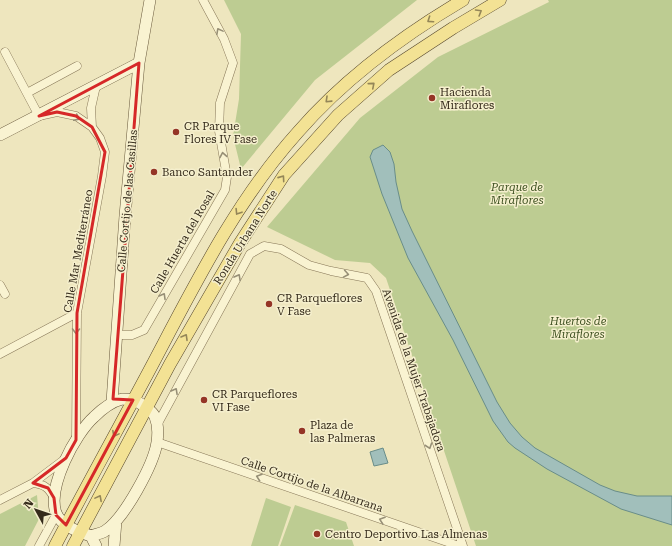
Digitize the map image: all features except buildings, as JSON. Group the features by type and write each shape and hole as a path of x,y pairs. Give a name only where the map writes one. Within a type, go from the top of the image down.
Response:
{"main road":[{"name":"Ronda Urbana Norte","path":"55,546 174,322 244,201 268,168 297,132 326,101 359,72 386,50 439,14 463,0"},
{"name":"Ronda Urbana Norte","path":"73,546 88,540 147,408 170,364 240,243 284,175 338,115 389,70 453,28 500,0"}],"street":[{"name":"Calle Cortijo de las Casillas","path":"112,402 125,216 139,63 150,0"},
{"name":"Calle Huerta del Rosal","path":"117,335 132,336 144,330 225,190 227,177 219,131 220,103 233,63 224,39 203,0"},
{"path":"5,52 39,116"},
{"path":"0,136 139,63"},
{"path":"27,93 77,66"},
{"path":"92,127 91,108 96,86"},
{"name":"Calle Mar Mediterráneo","path":"39,116 57,112 76,116 92,127 100,138 105,152 77,313 76,440"},
{"name":"Avenida de la Mujer Trabajadora","path":"157,425 250,254 264,246 281,249 309,265 367,278 376,291 463,546"},
{"path":"0,285 5,294"},
{"path":"0,354 77,313"},
{"path":"39,546 56,515 54,498 58,477 66,458 76,440 93,418 112,402 122,399 133,400 147,408 155,416 157,425 157,442 146,472 134,495 116,521 104,532 88,540 66,525 56,515"},
{"name":"Calle Cortijo de la Albarrana","path":"157,442 459,546"},
{"path":"0,500 33,483 66,458"},
{"path":"33,483 41,484 48,488 54,498"},
{"path":"114,546 116,521"}],"highlighted area":[{"path":"139,63 113,399 133,400 66,525 56,515 54,498 48,488 33,483 66,458 76,440 77,313 105,152 92,127 76,116 57,112 39,116"}],"green space":[{"path":"224,0 417,0 315,80 241,169 233,136 239,99 241,34"},
{"name":"Parque de Miraflores","path":"548,0 672,0 672,546 476,546 386,278 370,263 335,260 267,227 360,118 438,57 549,2"},
{"path":"37,495 39,519 25,546 0,546 0,514"},
{"path":"266,498 291,507 278,546 251,546"},
{"name":"Centro Deportivo Las Almenas","path":"295,505 346,522 354,546 280,546"}],"water":[{"path":"383,145 390,152 394,164 402,209 412,231 497,402 510,423 522,437 535,448 600,485 615,491 637,496 672,496 672,525 621,509 547,469 508,442 493,421 453,340 408,258 382,194 370,157 373,150"},
{"path":"383,448 388,463 374,466 370,452"}],"place":[{"name":"Hacienda Miraflores","path":"432,98"},
{"name":"CR Parque Flores IV Fase","path":"176,132"},
{"name":"Banco Santander","path":"154,172"},
{"name":"CR Parqueflores V Fase","path":"269,304"},
{"name":"CR Parqueflores VI Fase","path":"204,400"},
{"name":"Plaza de las Palmeras","path":"302,431"},
{"name":"Centro Deportivo Las Almenas","path":"317,534"}],"park label":[{"name":"Huertos de Miraflores","path":"578,327"}]}
